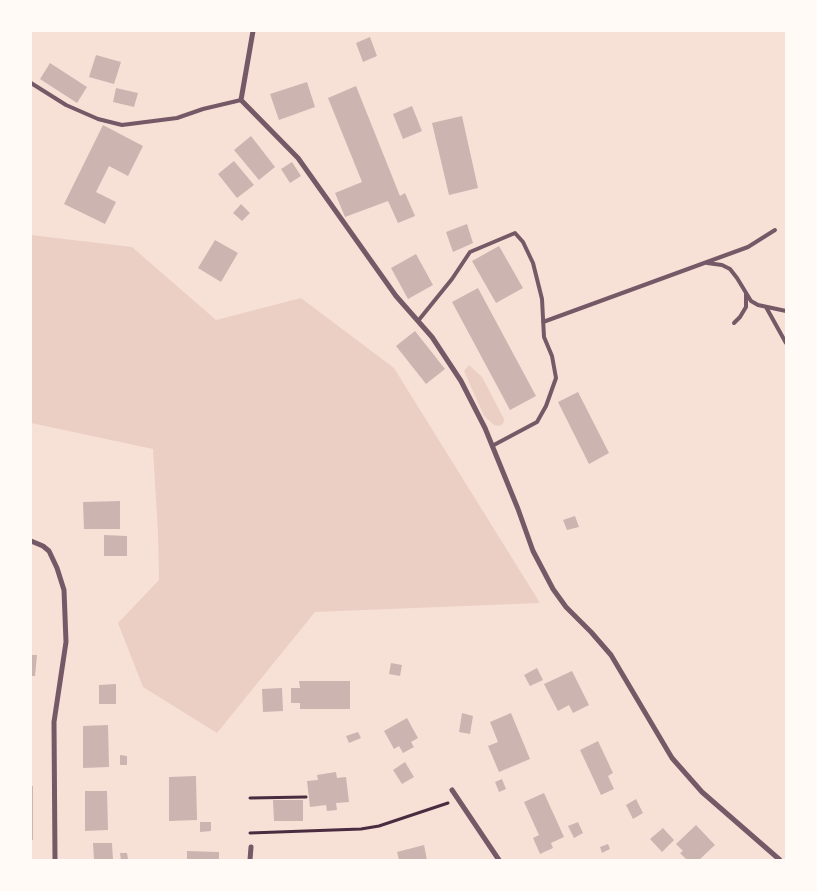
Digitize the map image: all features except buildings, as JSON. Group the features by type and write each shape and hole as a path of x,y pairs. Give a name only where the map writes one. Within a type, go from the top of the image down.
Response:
{"street":[{"path":"253,31 241,100 298,158 396,296 432,337 461,381 474,404 518,509 533,551 546,578 559,598 610,655 676,763 702,792 780,860"},
{"path":"31,541 49,551 64,590 66,642 54,722 55,860"},
{"path":"452,790 499,860"},
{"path":"250,860 251,847"}],"lane":[{"path":"31,83 66,105 98,119 122,125 177,118 203,109 241,100"},
{"path":"543,322 748,247 775,230"},
{"path":"418,321 452,279 470,252 516,233 523,242 533,263 542,299 544,337 552,356 556,378 546,406 537,422 492,446"},
{"path":"705,263 722,265 730,270 751,301 766,307 786,311"},
{"path":"734,323 740,318 746,307 746,293"},
{"path":"766,307 786,343"}],"path":[{"path":"250,798 306,796"},
{"path":"250,833 361,829 379,826 458,800"}],"shaded area":[{"path":"31,235 132,247 216,320 301,298 394,368 540,603 315,612 217,733 143,687 118,623 159,580 153,449 31,423"},
{"path":"469,365 482,377 504,419 503,424 499,426 494,425 484,416 464,371"}]}
